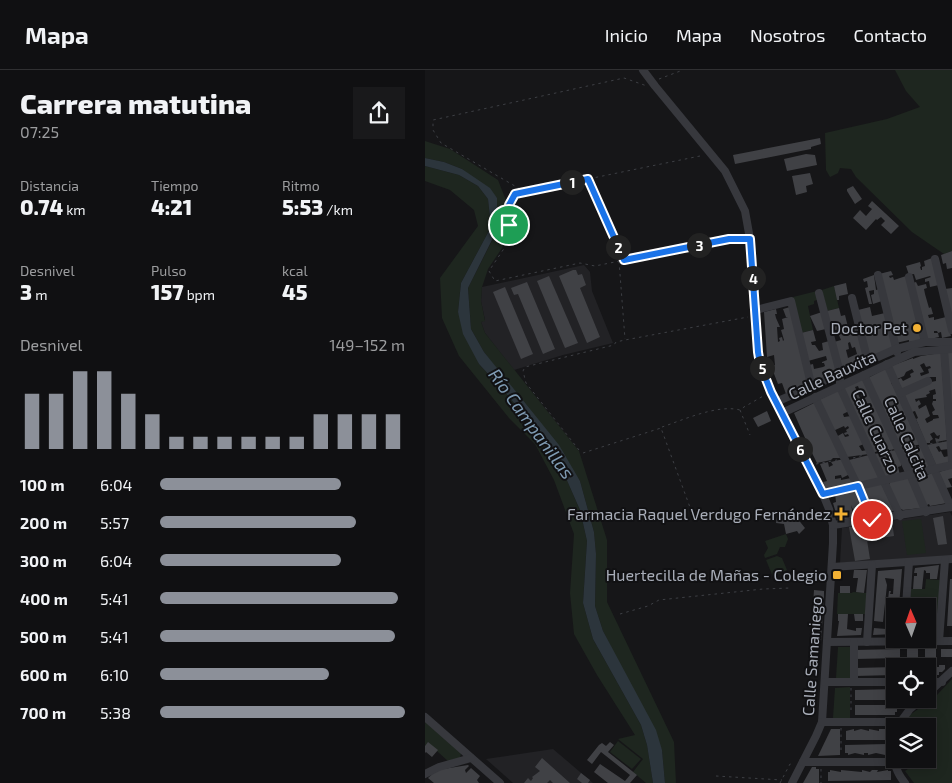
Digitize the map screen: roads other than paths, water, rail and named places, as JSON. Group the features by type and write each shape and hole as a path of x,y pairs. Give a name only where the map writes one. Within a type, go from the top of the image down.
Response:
{"street":[{"name":"Calle Samaniego","path":"643,70 725,171 745,211 750,239 760,364 776,402 823,494 833,525 822,722 792,783"},
{"path":"935,259 952,330"},
{"path":"878,276 896,349 900,358"},
{"path":"909,277 925,342"},
{"path":"819,293 840,375 840,385"},
{"path":"852,298 868,362"},
{"path":"755,310 791,301 812,388"},
{"name":"Calle Bauxita","path":"776,402 812,388 896,349 925,342 952,342"},
{"path":"948,349 952,461"},
{"name":"Calle Bauxita","path":"782,413 914,352 948,349"},
{"path":"833,525 952,507 887,364"},
{"name":"Calle Calcita","path":"864,375 925,512"},
{"path":"901,393 928,381"},
{"name":"Calle Cuarzo","path":"840,385 900,516"},
{"path":"790,396 789,402 796,406"},
{"path":"815,397 858,486 872,520"},
{"path":"823,494 952,465"},
{"path":"832,567 949,560 939,641"},
{"path":"907,598 909,562"},
{"path":"867,642 872,565"},
{"path":"827,642 886,641"},
{"path":"936,641 952,641"},
{"path":"852,682 854,642"},
{"path":"936,687 952,670"},
{"path":"825,682 886,682"},
{"path":"936,682 942,682"},
{"path":"903,718 911,708"},
{"path":"425,717 501,783"},
{"path":"822,722 886,723"},
{"path":"425,774 439,767 471,758"},
{"path":"803,762 886,762"},
{"path":"896,768 905,783"}],"place":[{"name":"Doctor Pet","path":"917,328"},
{"name":"Farmacia Raquel Verdugo Fernández","path":"841,514"},
{"name":"Huertecilla de Mañas - Colegio","path":"837,575"}],"water label":[{"name":"Río Campanillas","path":"531,424"}]}
